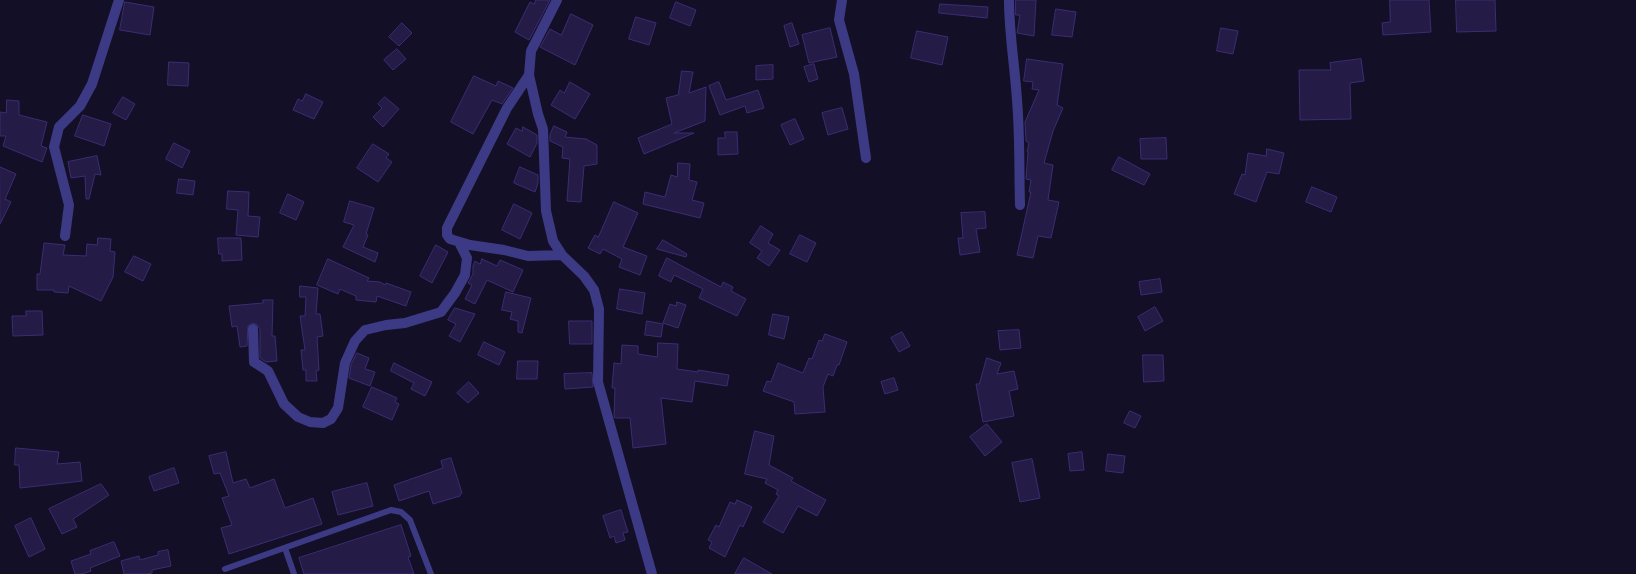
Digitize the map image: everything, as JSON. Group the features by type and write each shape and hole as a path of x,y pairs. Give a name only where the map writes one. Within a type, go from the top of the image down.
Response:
{"street":[{"path":"65,236 69,205 54,147 59,127 80,106 92,84 119,0"},
{"path":"557,0 531,51 529,75 543,129 546,211 553,241 562,255 584,276 594,290 600,309 598,382 652,574"},
{"path":"842,0 839,20 854,74 866,158"},
{"path":"1009,0 1009,19 1018,103 1020,204"},
{"path":"529,75 506,108 447,228 447,235 450,239 482,248 504,250 528,256 562,255"},
{"path":"253,329 254,362 268,370 284,404 298,417 310,422 323,423 331,418 338,408 345,363 355,341 365,330 386,325 405,323 441,312 455,293 465,275 467,258 459,242"}],"lane":[{"path":"225,569 392,510 401,512 410,520 431,574"},
{"path":"285,548 294,574"}],"building":[{"path":"536,0 550,0 529,40 515,32 530,2 534,4"},
{"path":"1016,0 1036,0 1034,36 1017,33 1020,15 1016,15"},
{"path":"1390,0 1429,0 1431,32 1383,35 1382,23 1390,22"},
{"path":"1456,0 1495,0 1496,31 1457,32"},
{"path":"125,2 154,7 150,35 120,30"},
{"path":"676,2 696,10 690,26 670,18"},
{"path":"940,4 988,7 987,18 939,13"},
{"path":"1056,9 1076,12 1072,37 1052,35"},
{"path":"571,14 593,25 575,65 540,47 550,29 561,35"},
{"path":"636,17 656,23 649,45 629,39"},
{"path":"402,23 412,33 399,46 389,37"},
{"path":"792,23 799,44 790,47 784,26"},
{"path":"830,28 837,57 809,63 802,35"},
{"path":"1221,28 1238,31 1233,54 1217,51"},
{"path":"917,31 948,37 942,65 911,58"},
{"path":"397,49 406,59 393,70 384,60"},
{"path":"1027,59 1063,64 1057,105 1063,108 1053,131 1044,163 1053,165 1048,200 1059,202 1051,238 1038,236 1033,258 1017,255 1031,192 1029,192 1031,180 1026,179 1027,152 1029,143 1026,141 1025,122 1039,90 1032,89 1033,82 1024,81"},
{"path":"1361,59 1364,81 1350,83 1351,119 1300,120 1299,70 1331,70 1330,63"},
{"path":"169,62 189,63 188,86 168,85"},
{"path":"814,64 818,79 809,82 804,67"},
{"path":"773,65 773,79 756,80 756,66"},
{"path":"682,71 693,72 689,93 706,87 705,121 674,133 694,133 644,154 638,138 672,124 666,98 678,95"},
{"path":"474,76 496,86 498,81 513,88 502,104 492,100 473,134 451,122"},
{"path":"570,82 590,94 575,119 551,105 560,90 564,93"},
{"path":"719,82 726,100 758,90 764,108 747,113 745,106 720,115 709,86"},
{"path":"306,94 323,102 314,119 293,110 298,99 302,101"},
{"path":"123,97 135,104 126,120 113,113"},
{"path":"385,97 399,109 383,127 373,117 382,108 378,104"},
{"path":"7,100 19,101 19,115 47,122 41,146 47,148 42,162 3,146 6,136 0,136 0,112 6,113"},
{"path":"842,108 848,129 828,135 822,113"},
{"path":"83,115 111,124 104,146 75,136"},
{"path":"795,119 804,139 790,145 781,125"},
{"path":"554,126 567,132 565,137 586,139 597,145 597,164 584,166 581,202 567,201 570,159 562,158 563,147 550,141 550,135"},
{"path":"523,127 537,135 537,143 530,157 507,144 516,128 522,131"},
{"path":"725,132 737,132 738,154 718,155 718,138 725,138"},
{"path":"1166,138 1167,159 1141,159 1140,139"},
{"path":"174,143 190,151 182,168 166,159"},
{"path":"373,144 389,154 386,158 392,162 378,182 357,168"},
{"path":"1267,149 1284,153 1279,174 1267,172 1256,202 1234,194 1242,174 1245,175 1248,153 1266,156"},
{"path":"97,156 101,175 95,174 89,199 86,199 85,176 71,178 68,162"},
{"path":"1119,157 1150,174 1144,185 1112,170"},
{"path":"678,163 690,164 689,180 697,182 692,200 704,203 700,218 643,204 645,192 665,197 671,175 677,177"},
{"path":"0,167 16,174 5,199 11,202 0,224"},
{"path":"520,167 538,175 538,183 535,192 514,183"},
{"path":"179,179 195,181 193,195 177,193"},
{"path":"1312,187 1337,197 1331,212 1306,202"},
{"path":"228,191 249,192 248,216 260,217 258,237 236,235 238,210 227,209"},
{"path":"288,194 304,202 296,220 280,213"},
{"path":"350,201 374,208 366,234 368,235 363,247 378,253 375,262 343,247 354,225 344,222"},
{"path":"614,202 638,213 623,247 647,256 640,275 619,267 622,259 603,249 600,254 588,248 595,235 598,237"},
{"path":"514,204 532,213 520,239 502,230"},
{"path":"985,212 986,228 976,229 980,252 960,255 958,238 963,238 961,213"},
{"path":"761,226 773,234 768,243 780,250 769,266 757,258 762,251 750,243"},
{"path":"800,235 816,243 807,262 790,254"},
{"path":"98,238 111,239 110,251 115,252 113,277 101,301 69,286 68,293 54,292 54,290 37,290 37,274 40,274 44,243 65,245 63,255 86,256 87,244 97,245"},
{"path":"218,238 241,238 242,260 222,261 222,254 219,254"},
{"path":"663,240 687,254 686,257 657,249"},
{"path":"436,245 448,252 432,283 420,276"},
{"path":"134,256 151,264 143,281 125,272"},
{"path":"667,258 721,287 723,282 733,287 731,291 746,299 737,316 699,298 703,289 674,275 671,282 659,276"},
{"path":"328,259 369,278 367,281 380,282 385,285 386,283 411,292 406,306 377,296 376,302 356,300 356,296 340,289 338,294 317,285"},
{"path":"482,259 497,266 500,260 523,270 513,292 487,280 475,304 465,299 472,285 468,283 473,274 473,266 475,261 480,264"},
{"path":"1160,279 1162,292 1141,295 1139,282"},
{"path":"300,286 318,288 316,314 320,314 323,336 317,337 319,370 316,371 317,381 306,381 306,370 303,370 301,350 305,350 300,316 305,316 306,297 300,297"},
{"path":"620,289 645,293 642,314 617,309"},
{"path":"506,292 531,298 522,333 518,332 518,321 510,319 512,312 502,310"},
{"path":"263,300 273,300 272,336 275,336 277,361 266,362 260,358 260,329 256,324 252,323 248,326 247,346 240,347 237,326 232,327 229,306 263,303"},
{"path":"677,302 686,305 678,328 663,323 670,304 676,306"},
{"path":"1155,307 1163,321 1145,331 1138,317"},
{"path":"455,308 475,314 460,342 449,336 456,324 448,320"},
{"path":"26,311 42,311 43,335 13,336 12,316 26,316"},
{"path":"773,314 789,317 784,339 769,335"},
{"path":"569,321 592,321 592,344 570,344"},
{"path":"647,321 663,324 661,337 645,335"},
{"path":"1019,330 1021,348 1000,350 998,331"},
{"path":"902,332 910,346 899,352 891,338"},
{"path":"825,334 847,342 839,365 837,365 833,376 828,374 823,387 825,412 795,414 794,402 763,391 767,381 771,382 778,363 803,373 809,358 812,359 819,340 822,341"},
{"path":"484,342 505,352 499,365 478,355"},
{"path":"658,343 678,344 677,369 698,372 698,370 729,375 727,386 695,381 692,402 661,398 666,444 633,448 630,418 614,417 615,388 612,388 614,363 621,364 622,345 638,346 638,354 657,357"},
{"path":"357,353 369,358 365,369 375,372 370,386 349,378 351,365"},
{"path":"1143,355 1163,355 1164,381 1144,382"},
{"path":"987,358 1001,363 997,374 1014,371 1018,389 1009,391 1014,416 983,422 976,384 979,384"},
{"path":"518,361 538,361 537,379 517,379"},
{"path":"394,363 432,382 425,396 411,389 414,383 391,371"},
{"path":"592,373 593,387 565,389 564,374"},
{"path":"894,378 898,390 885,394 881,382"},
{"path":"469,382 479,393 468,403 457,393"},
{"path":"372,387 397,398 395,402 399,404 392,420 363,407"},
{"path":"1130,411 1141,416 1135,428 1124,423"},
{"path":"987,424 1002,442 985,456 970,437"},
{"path":"755,431 774,436 769,465 793,478 791,481 826,500 817,516 798,506 783,533 763,522 779,496 776,494 778,490 765,483 767,479 745,474"},
{"path":"16,448 59,452 57,464 80,462 82,481 20,488 19,465 15,465"},
{"path":"226,452 233,483 246,479 250,488 274,479 285,508 313,498 322,524 229,554 221,528 232,525 222,498 229,496 220,473 214,474 209,456"},
{"path":"1082,452 1084,470 1070,471 1068,454"},
{"path":"1108,454 1125,456 1123,473 1106,471"},
{"path":"451,458 462,493 460,496 433,504 429,491 399,501 394,485 443,468 441,461"},
{"path":"1032,459 1040,498 1020,502 1012,463"},
{"path":"174,468 179,483 154,491 149,477"},
{"path":"367,483 373,506 338,515 332,492"},
{"path":"101,484 109,495 73,519 77,527 62,534 49,509"},
{"path":"737,500 752,507 743,527 740,525 725,557 709,548 712,542 708,540 716,525 719,527 730,502 735,504"},
{"path":"621,510 628,532 623,533 625,540 616,543 614,536 610,538 603,516"},
{"path":"31,518 45,549 29,557 15,526"},
{"path":"401,525 411,556 408,557 414,574 304,574 299,558"},
{"path":"114,542 120,556 90,568 91,571 82,574 75,574 71,561 91,554 90,551"},
{"path":"168,550 171,566 152,570 152,573 124,574 121,561 139,556 140,560 158,555 158,552"},
{"path":"744,558 772,574 735,574"}]}
